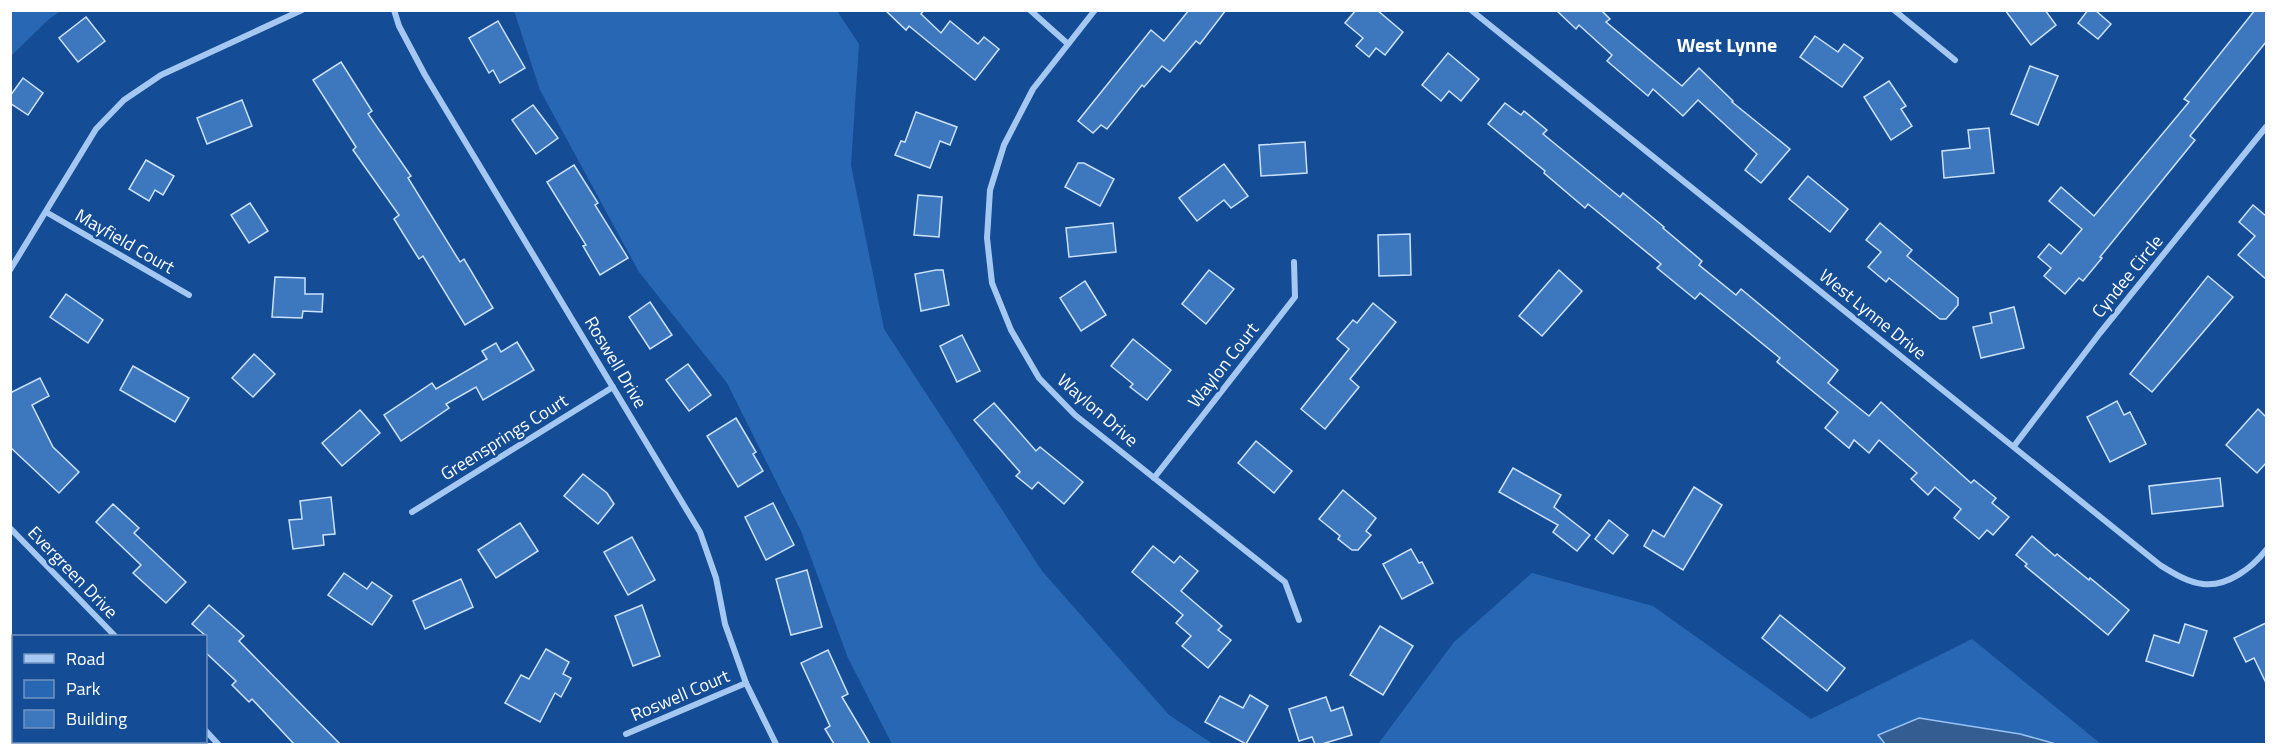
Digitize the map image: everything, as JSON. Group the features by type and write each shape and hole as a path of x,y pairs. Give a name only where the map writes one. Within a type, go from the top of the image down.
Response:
{"street":[{"path":"10,270 96,129 124,100 161,75 302,10"},
{"name":"Roswell Drive","path":"394,10 399,26 425,75 700,532 716,578 725,624 746,683 776,744"},
{"path":"1030,10 1068,44"},
{"name":"Waylon Drive","path":"1095,10 1033,89 1004,145 990,190 987,238 992,283 1011,330 1039,378 1075,415 1285,582 1299,620"},
{"name":"West Lynne Drive","path":"1471,10 2160,565 2182,578 2205,585 2225,580 2248,570 2266,550"},
{"path":"1894,10 1955,60"},
{"name":"Cyndee Circle","path":"2014,446 2100,333 2266,127"},
{"name":"Mayfield Court","path":"46,212 189,296"},
{"name":"Waylon Court","path":"1154,478 1295,297 1294,262"},
{"name":"Greensprings Court","path":"412,512 613,387"},
{"name":"Evergreen Drive","path":"10,528 113,635"},
{"name":"Roswell Court","path":"626,734 746,683"},
{"path":"207,732 218,744"}],"green space":[{"path":"11,10 61,11 49,19 11,56"},
{"path":"514,11 837,11 859,44 851,165 884,329 1042,571 1169,715 1213,744 892,744 848,658 801,531 727,383 639,272 540,90"},
{"path":"1532,573 1653,606 1811,719 1972,639 2101,744 1378,744 1454,642"}],"shaded area":[{"path":"1919,718 2020,734 2056,744 1885,744 1878,735"}],"building":[{"path":"885,10 924,10 921,14 941,33 950,21 978,44 984,37 999,49 975,80 909,26 906,30"},
{"path":"1189,10 1226,10 1200,44 1196,41 1170,72 1162,66 1144,87 1142,85 1107,129 1101,125 1093,133 1078,121 1151,30 1164,41"},
{"path":"1356,10 1377,10 1403,32 1385,55 1376,48 1369,57 1356,46 1363,38 1345,23"},
{"path":"1556,10 1601,10 1610,19 1606,22 1682,86 1699,68 1732,102 1790,149 1761,183 1745,170 1757,154 1698,100 1683,116 1653,89 1648,96 1607,61 1612,55 1579,25 1576,29"},
{"path":"2005,10 2045,10 2056,25 2031,45"},
{"path":"2088,10 2095,10 2111,24 2098,39 2078,23"},
{"path":"2255,10 2266,10 2266,42 2190,136 2195,140 2100,257 2102,258 2083,281 2079,278 2065,294 2044,276 2051,268 2038,257 2049,244 2061,254 2082,229 2049,201 2061,187 2094,216 2189,102 2184,99"},
{"path":"86,17 105,41 78,62 59,38"},
{"path":"498,21 525,68 500,83 493,70 489,73 469,38"},
{"path":"1815,36 1838,52 1844,44 1863,58 1842,87 1800,57"},
{"path":"1448,53 1479,79 1461,101 1449,91 1441,101 1422,85"},
{"path":"341,62 372,111 368,114 411,176 408,178 460,262 464,259 493,308 465,325 423,256 419,259 394,219 399,215 353,150 356,147 313,80"},
{"path":"2030,66 2058,76 2038,125 2011,114"},
{"path":"23,78 43,93 28,115 10,103 10,96"},
{"path":"1889,81 1906,106 1901,109 1912,126 1891,140 1864,97"},
{"path":"242,100 252,126 207,144 197,118"},
{"path":"1505,103 1521,115 1524,111 1547,130 1543,134 1620,197 1623,193 1664,227 1702,261 1699,265 1736,295 1741,289 1838,370 1828,383 1869,416 1881,402 1971,483 1974,480 1996,498 1992,503 2009,517 1993,535 1987,530 1979,539 1954,518 1961,509 1935,487 1928,495 1911,479 1917,473 1879,440 1869,453 1854,440 1849,448 1825,428 1838,412 1777,362 1780,358 1700,293 1695,299 1657,268 1661,264 1588,204 1585,208 1488,124"},
{"path":"533,105 558,138 536,154 512,120"},
{"path":"916,112 957,127 950,145 940,141 930,168 895,155 901,141 905,142"},
{"path":"1989,128 1994,173 1944,178 1942,151 1970,148 1968,130"},
{"path":"1305,142 1307,173 1261,176 1259,145"},
{"path":"146,160 174,176 163,195 155,190 149,201 129,189"},
{"path":"1078,163 1084,163 1114,179 1100,206 1065,187"},
{"path":"1224,164 1248,196 1231,208 1224,200 1197,221 1179,198"},
{"path":"574,165 598,203 595,205 628,258 600,275 583,246 586,245 547,182"},
{"path":"1808,176 1848,209 1830,232 1789,199"},
{"path":"918,195 942,197 939,237 914,235"},
{"path":"250,203 268,231 249,243 231,215"},
{"path":"2253,205 2266,216 2266,279 2238,255 2255,236 2239,222"},
{"path":"1113,223 1116,252 1069,257 1066,228"},
{"path":"1880,223 1912,250 1907,256 1958,298 1958,305 1946,319 1940,319 1889,278 1886,282 1868,267 1881,252 1866,240"},
{"path":"1410,234 1411,275 1379,276 1378,235"},
{"path":"943,270 949,305 921,311 915,274"},
{"path":"1209,270 1234,289 1206,324 1182,304"},
{"path":"1559,270 1582,291 1542,336 1519,316"},
{"path":"2208,276 2233,297 2152,392 2130,374"},
{"path":"275,277 305,278 305,294 323,294 322,312 303,311 302,318 272,317"},
{"path":"1085,281 1106,315 1081,331 1060,298"},
{"path":"66,294 103,320 88,343 50,317"},
{"path":"650,302 672,335 650,349 629,317"},
{"path":"1373,303 1396,322 1350,379 1359,387 1325,429 1301,409 1349,349 1337,339 1353,320 1357,323"},
{"path":"2014,307 2024,348 1981,358 1973,327 1992,323 1990,313"},
{"path":"962,335 980,371 957,382 940,346"},
{"path":"1133,339 1171,370 1147,400 1130,387 1133,384 1111,366"},
{"path":"517,342 534,370 483,400 476,387 446,404 449,408 401,441 384,415 432,383 436,389 487,359 482,351 496,343 501,352"},
{"path":"254,354 275,374 253,397 232,378"},
{"path":"688,364 711,395 689,411 666,380"},
{"path":"133,366 189,398 175,422 120,390"},
{"path":"40,378 49,396 32,405 53,447 79,472 59,493 10,447 10,393"},
{"path":"2117,401 2124,415 2130,412 2146,444 2110,462 2087,417"},
{"path":"994,403 1036,451 1040,447 1083,482 1064,504 1038,482 1032,489 1016,476 1020,472 974,420"},
{"path":"2258,409 2266,417 2266,463 2257,473 2226,445"},
{"path":"360,410 380,433 342,466 322,443"},
{"path":"736,418 756,452 753,454 763,471 738,487 707,436"},
{"path":"1256,441 1292,471 1274,493 1238,463"},
{"path":"1513,468 1561,495 1554,507 1590,535 1577,551 1553,532 1558,525 1499,492"},
{"path":"583,474 607,493 614,504 598,524 564,496"},
{"path":"2220,478 2223,506 2152,514 2149,486"},
{"path":"1694,487 1722,505 1683,570 1644,546 1653,530 1664,537"},
{"path":"1343,490 1376,518 1366,531 1371,535 1358,550 1352,550 1338,539 1340,536 1319,519"},
{"path":"331,497 335,534 323,535 324,545 293,549 289,520 302,519 300,501"},
{"path":"773,503 794,545 766,560 745,517"},
{"path":"113,504 139,528 134,533 186,582 166,603 133,573 141,565 96,522"},
{"path":"1609,520 1628,535 1613,554 1595,539"},
{"path":"520,523 538,551 496,578 478,550"},
{"path":"2032,536 2055,556 2057,554 2089,580 2090,578 2129,610 2108,635 2025,566 2027,564 2016,555"},
{"path":"632,537 655,580 628,595 604,552"},
{"path":"1153,546 1174,563 1180,556 1198,571 1181,591 1222,626 1218,630 1231,640 1208,668 1182,646 1191,636 1176,623 1183,615 1132,572"},
{"path":"1411,549 1419,563 1422,562 1433,583 1402,599 1383,564"},
{"path":"807,570 822,627 791,635 776,579"},
{"path":"344,573 367,589 372,582 392,596 372,625 328,595"},
{"path":"461,579 473,607 425,629 413,601"},
{"path":"209,605 244,636 239,641 340,744 294,744 252,699 249,702 232,685 236,681 207,654 207,635 192,624"},
{"path":"642,605 660,656 633,666 615,616"},
{"path":"1780,615 1845,668 1827,691 1762,638"},
{"path":"2266,623 2266,683 2254,658 2246,662 2234,638"},
{"path":"2185,624 2207,631 2193,676 2146,661 2154,635 2179,643"},
{"path":"1380,626 1413,646 1383,695 1350,675"},
{"path":"546,649 569,662 563,674 571,678 561,697 555,693 540,722 505,703 521,675 529,679"},
{"path":"828,650 848,694 842,697 870,744 834,744 825,729 830,726 801,663"},
{"path":"1250,695 1268,706 1246,744 1205,722 1220,696 1243,708"},
{"path":"1326,697 1331,711 1343,707 1352,735 1322,744 1315,744 1312,737 1299,741 1289,709"}],"district":[{"name":"West Lynne","path":"1727,44"}]}
